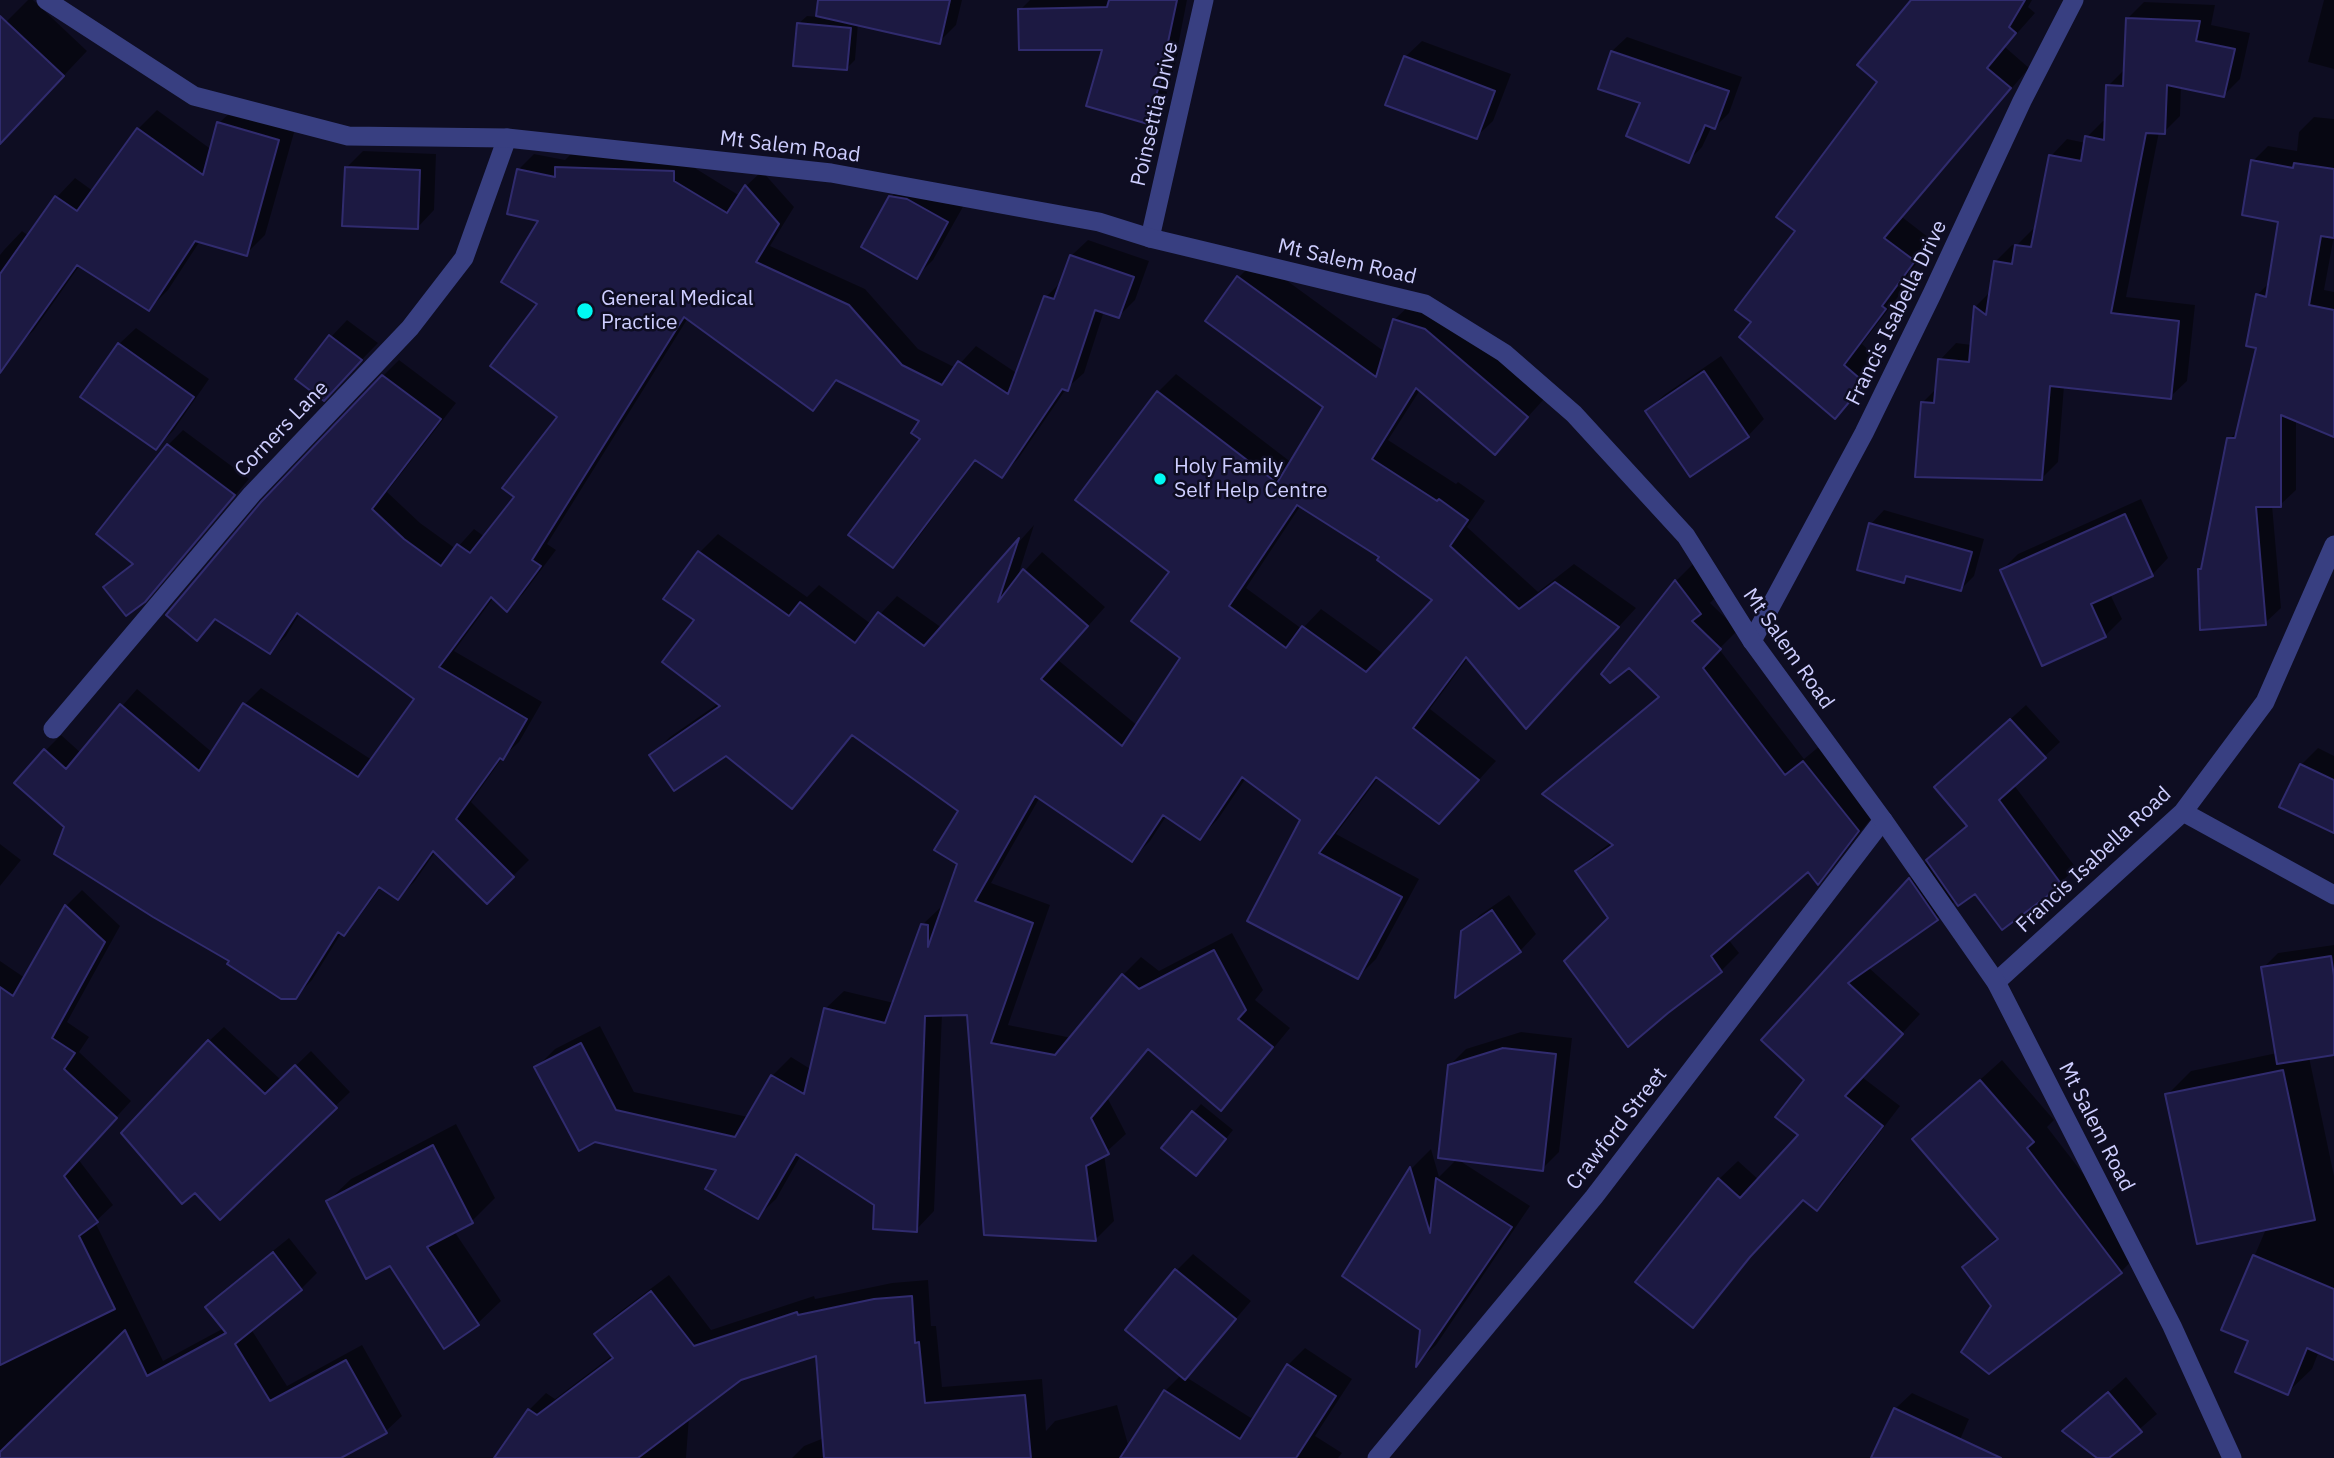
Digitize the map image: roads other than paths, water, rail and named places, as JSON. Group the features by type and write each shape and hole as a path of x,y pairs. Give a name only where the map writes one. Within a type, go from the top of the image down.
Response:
{"street":[{"name":"Mt Salem Road","path":"46,0 194,96 348,136 507,138 831,173 1099,222 1150,238 1425,304 1504,353 1574,414 1686,536 1752,641 1883,820 1996,982 2172,1326 2232,1458"},
{"name":"Poinsettia Drive","path":"1150,238 1204,0"},
{"name":"Francis Isabella Drive","path":"1752,641 1864,433 2022,101 2074,0"},
{"name":"Corners Lane","path":"53,729 252,494 410,328 464,258 507,138"},
{"name":"Francis Isabella Road","path":"1996,982 2183,812 2264,702 2334,545"},
{"path":"2183,812 2334,895"},
{"name":"Crawford Street","path":"1377,1458 1594,1197 1883,820"}],"place":[{"name":"General Medical Practice","path":"585,311"},
{"name":"Holy Family Self Help Centre","path":"1160,479"}]}
